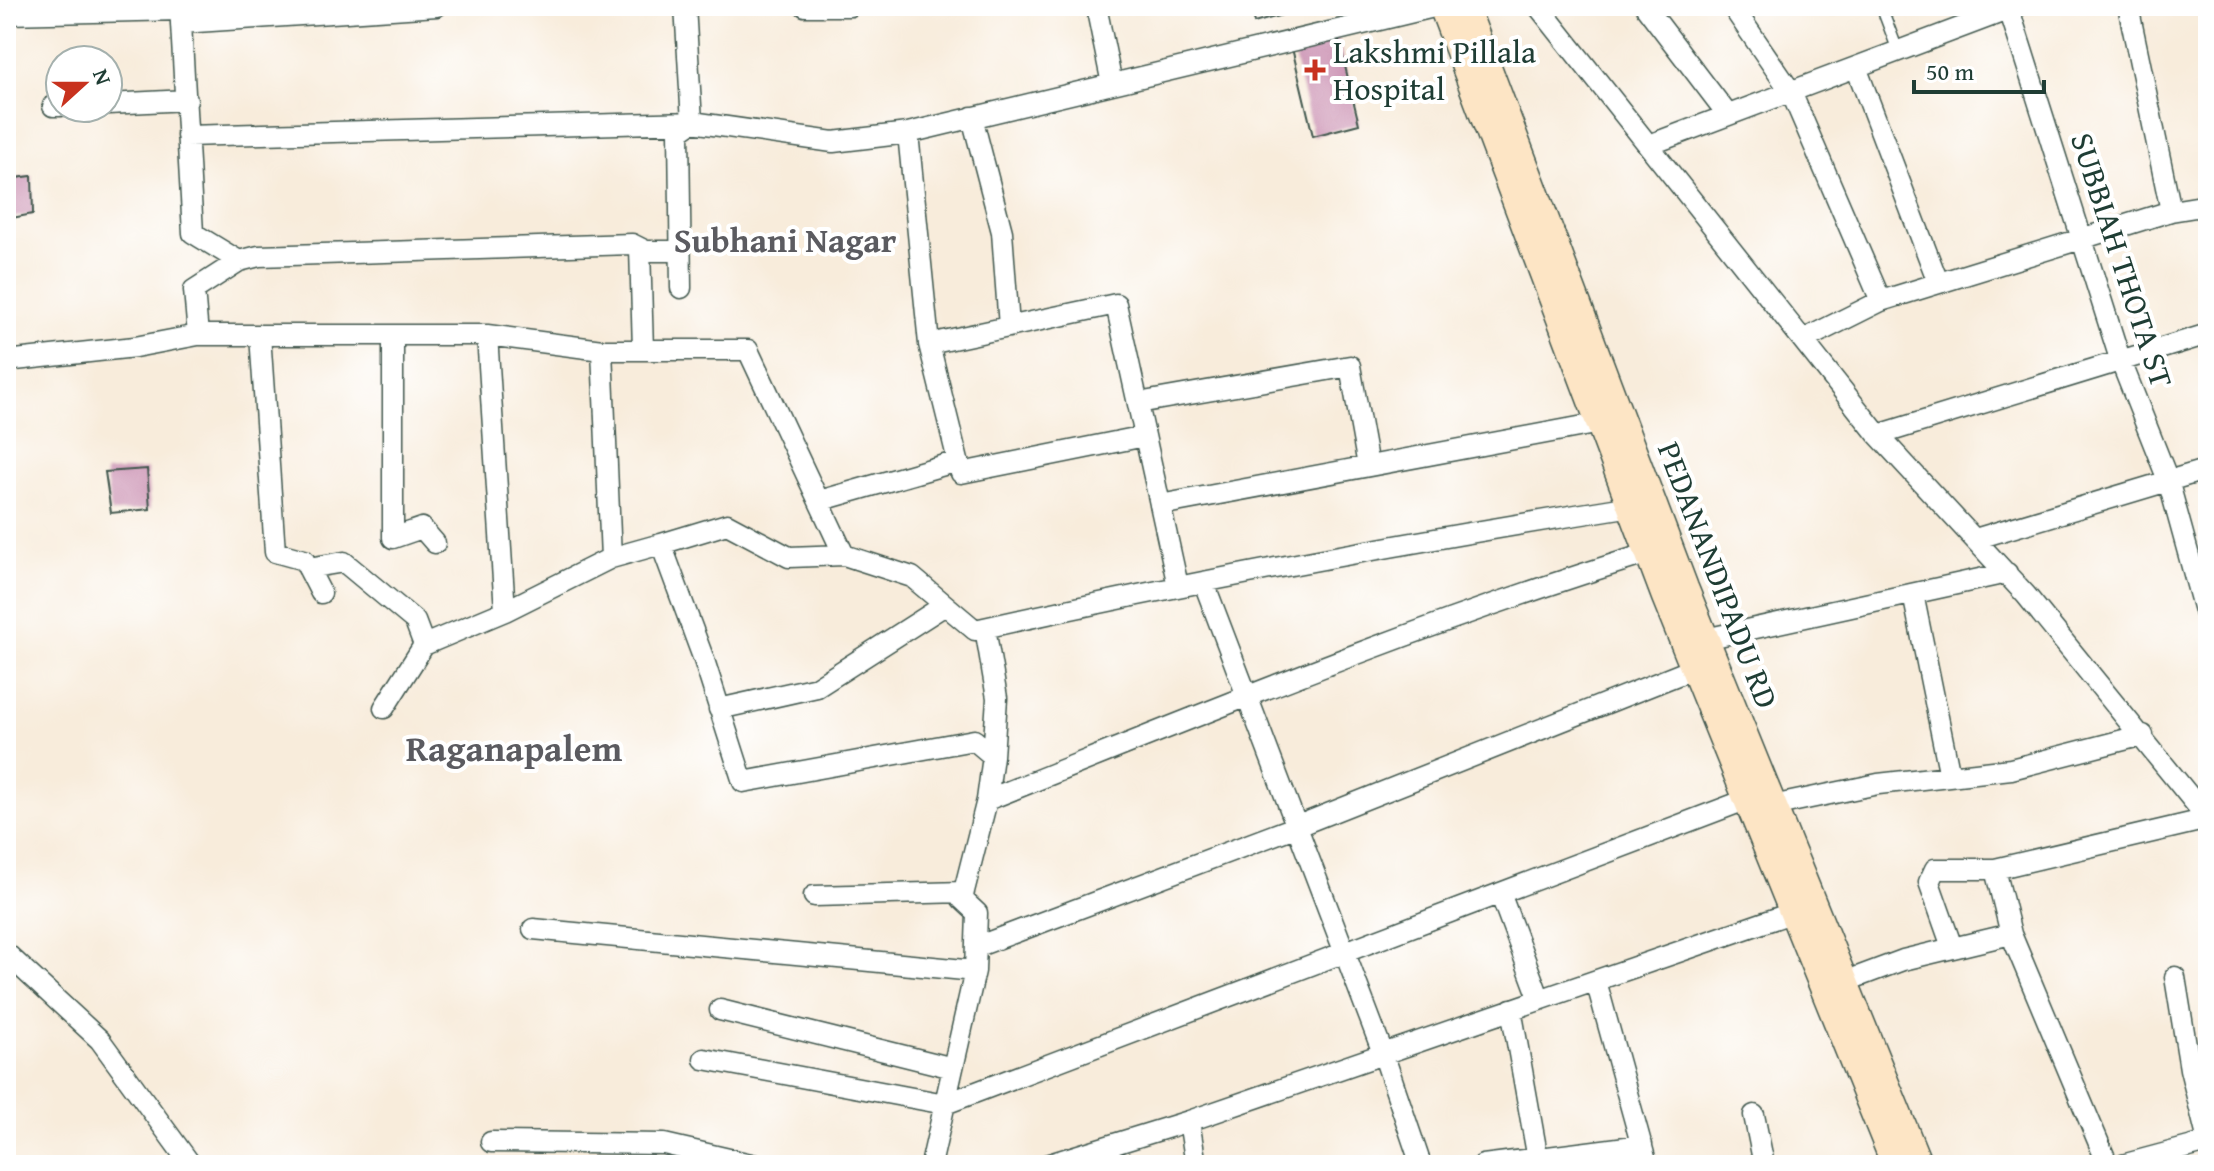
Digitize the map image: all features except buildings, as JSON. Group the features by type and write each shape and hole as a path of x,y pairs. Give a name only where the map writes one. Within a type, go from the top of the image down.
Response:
{"main road":[{"name":"PEDANANDIPADU RD","path":"1440,6 1695,668 1844,982 1918,1165"},
{"name":"PEDANANDIPADU RD","path":"1464,6 1705,639 1794,912 1896,1165"}],"street":[{"path":"6,14 437,6"},
{"path":"685,6 692,122"},
{"path":"805,6 850,6"},
{"path":"1096,6 1112,84"},
{"path":"187,136 692,122 833,142 908,133 1440,6"},
{"path":"1538,6 1878,435 2007,573 2143,735 2208,819 1995,869 1935,869 1929,882 1952,947"},
{"path":"1645,6 1728,115"},
{"path":"1732,6 1791,92 1881,301"},
{"path":"2128,6 2171,211"},
{"path":"1649,145 2012,7"},
{"name":"SUBBIAH THOTA ST","path":"2012,7 2120,359 2168,480 2208,625"},
{"path":"181,13 193,233 239,261"},
{"path":"1856,67 1938,282"},
{"path":"124,103 187,100"},
{"path":"972,117 1002,232 1009,327"},
{"path":"681,288 679,131 692,122"},
{"path":"908,133 929,344 961,473 1145,436"},
{"path":"1803,340 1881,301 2171,211 2208,205"},
{"path":"198,335 194,290 239,261 259,256 632,244 646,251 680,251"},
{"path":"640,248 643,350"},
{"path":"929,344 1116,304 1178,586"},
{"path":"1878,435 2208,334"},
{"path":"6,361 135,347 198,335 487,335 602,350 748,350 844,555"},
{"path":"260,335 275,552 304,560 321,593"},
{"path":"393,335 393,538 422,528 435,543"},
{"path":"487,335 505,611"},
{"path":"602,350 611,558"},
{"path":"1138,403 1350,366 1368,466"},
{"path":"1160,505 1600,423"},
{"path":"819,501 958,461"},
{"path":"1975,539 2208,469"},
{"path":"384,708 424,645 505,611 611,558 727,524 789,557 844,555 912,577 975,630 1178,586 1444,536 1632,506"},
{"path":"661,544 743,782 974,740 993,756"},
{"path":"987,800 1246,697 1564,579 1649,553"},
{"path":"308,568 344,562 415,621 424,645"},
{"path":"1705,639 2007,573"},
{"path":"1204,583 1383,1053 1421,1165"},
{"path":"1913,594 1950,776"},
{"path":"719,709 817,687 945,605"},
{"path":"931,1165 975,971 977,913 962,899 987,800 993,756 997,698 985,628"},
{"path":"976,947 1295,827 1695,668"},
{"path":"704,1059 945,1104 1500,893 1760,802 1878,784 2011,769 2143,735"},
{"path":"1995,869 2011,934 2108,1165"},
{"path":"814,896 964,892"},
{"path":"1500,893 1540,1000"},
{"path":"1046,1165 1189,1121 1794,912"},
{"path":"533,929 975,971"},
{"path":"1844,982 1903,960 2011,934"},
{"path":"6,953 100,1040 191,1165"},
{"path":"2122,1165 2208,1142 2190,1069 2175,977"},
{"path":"1483,1165 1645,1155 1596,981"},
{"path":"1511,1009 1538,1161"},
{"path":"720,1010 953,1068"},
{"path":"1754,1115 1764,1165"},
{"path":"1189,1121 1196,1165"},
{"path":"491,1142 664,1144 755,1165"}],"lane":[{"path":"1881,6 1898,51"}],"place":[{"name":"Lakshmi Pillala Hospital","path":"1315,70"}],"district":[{"name":"Subhani Nagar","path":"785,240"},
{"name":"Raganapalem","path":"514,748"}]}
